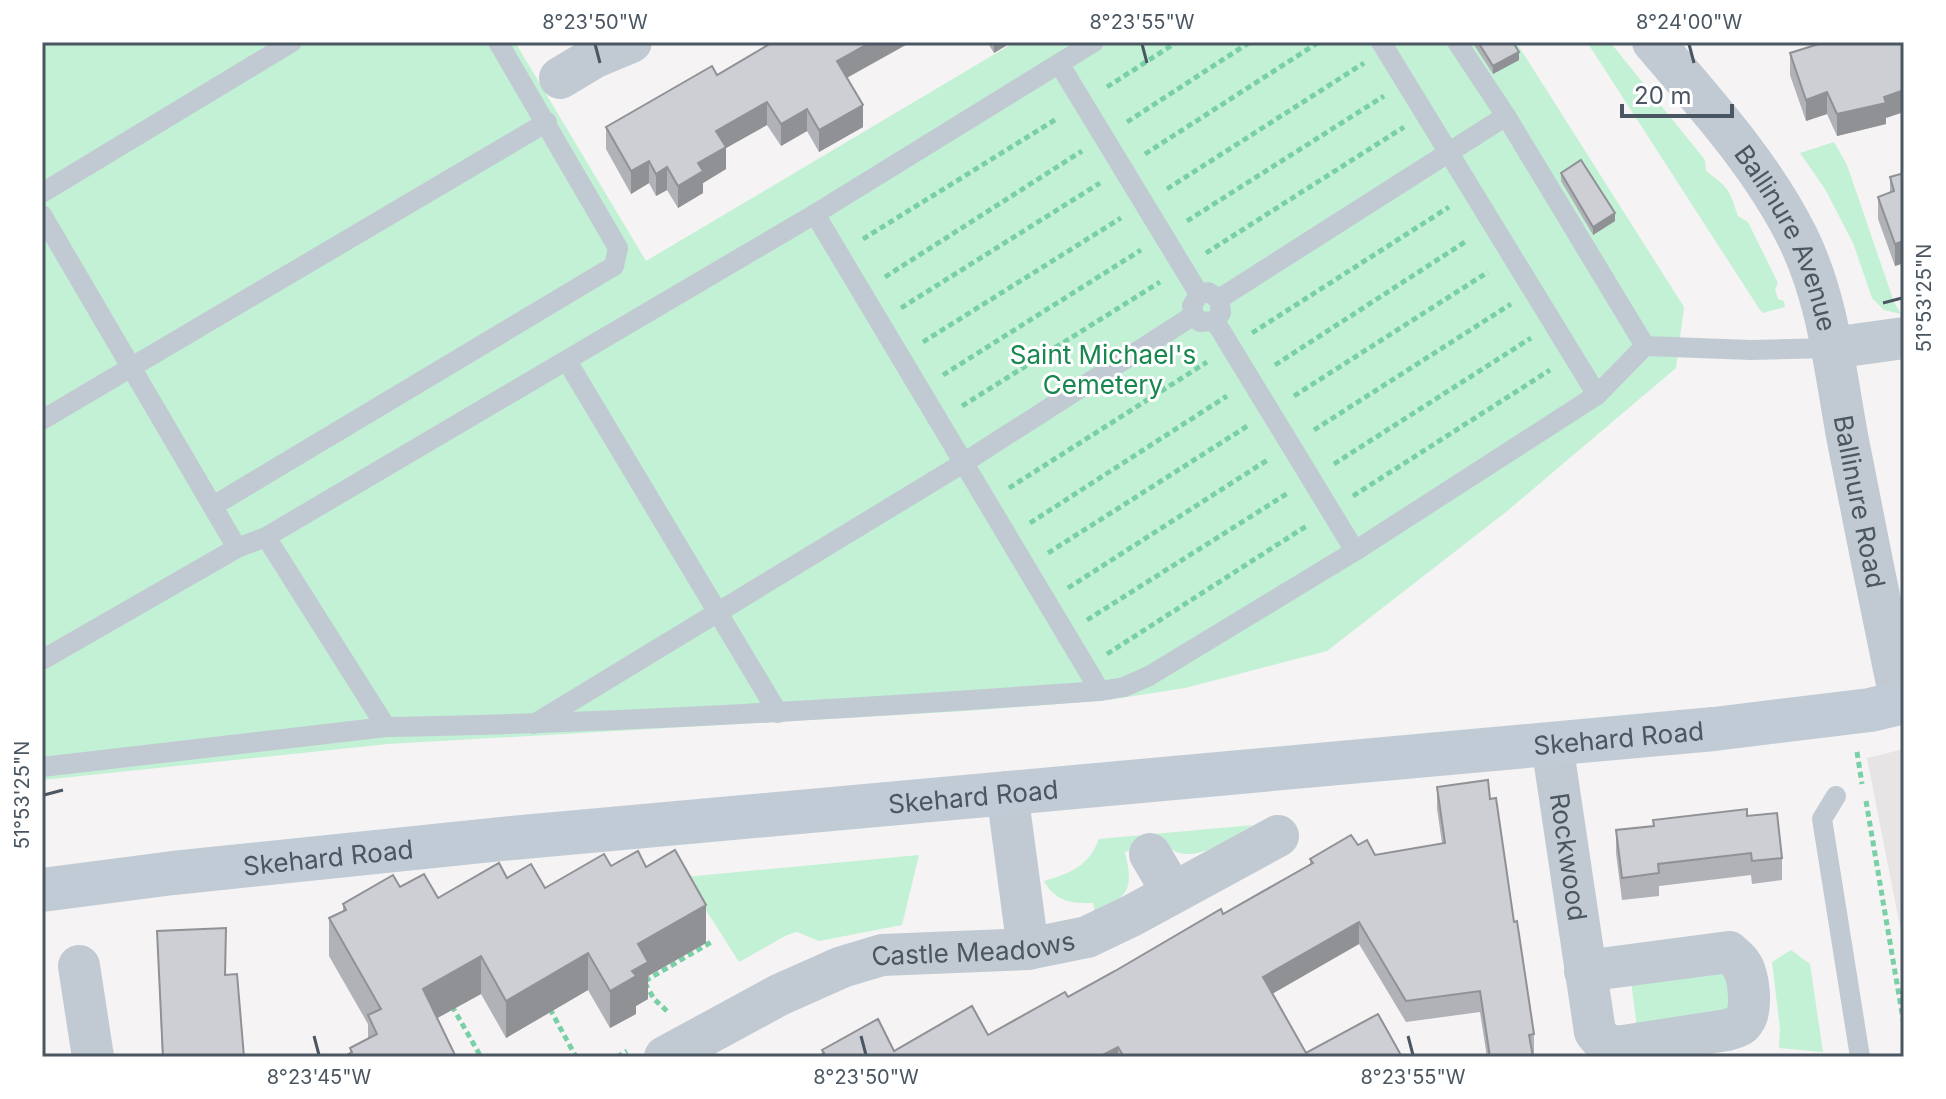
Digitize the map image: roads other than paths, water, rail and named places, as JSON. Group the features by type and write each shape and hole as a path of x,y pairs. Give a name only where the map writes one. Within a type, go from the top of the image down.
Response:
{"street":[{"name":"Ballinure Avenue","path":"1653,42 1727,130 1785,213 1817,285 1832,348 1904,338"},
{"name":"Ballinure Road","path":"1832,348 1848,443 1903,702"},
{"name":"Skehard Road","path":"42,890 173,873 512,838 1728,728 1870,710 1903,702"},
{"name":"Rockwood","path":"1552,744 1585,971"},
{"path":"1007,792 1028,949"},
{"name":"Castle Meadows","path":"665,1057 779,995 859,961 915,951 1028,949 1087,937 1278,836"},
{"path":"1150,854 1173,893"},
{"path":"79,966 93,1057"}],"lane":[{"path":"42,193 292,42"},
{"path":"213,506 614,266 618,248 498,42"},
{"path":"42,660 237,548 266,537 567,361 815,214 1094,42"},
{"path":"1381,42 1597,395"},
{"path":"1457,42 1506,116 1645,346"},
{"path":"1060,65 1104,137 1209,296 1221,313 1215,321 1200,322 1192,306 1209,296 1448,153 1506,116"},
{"path":"42,420 547,122"},
{"path":"815,214 1100,691"},
{"path":"42,215 237,548"},
{"path":"532,725 965,462 1194,315"},
{"path":"1215,321 1355,551"},
{"path":"42,767 386,727 532,725 778,713 1124,687 1149,676 1355,551 1597,395 1645,346 1751,350 1832,348"},
{"path":"567,361 778,713"},
{"path":"266,537 386,727"},
{"path":"1836,796 1822,819 1860,1057"}],"park label":[{"name":"Saint Michael's Cemetery","path":"1103,369"}]}
